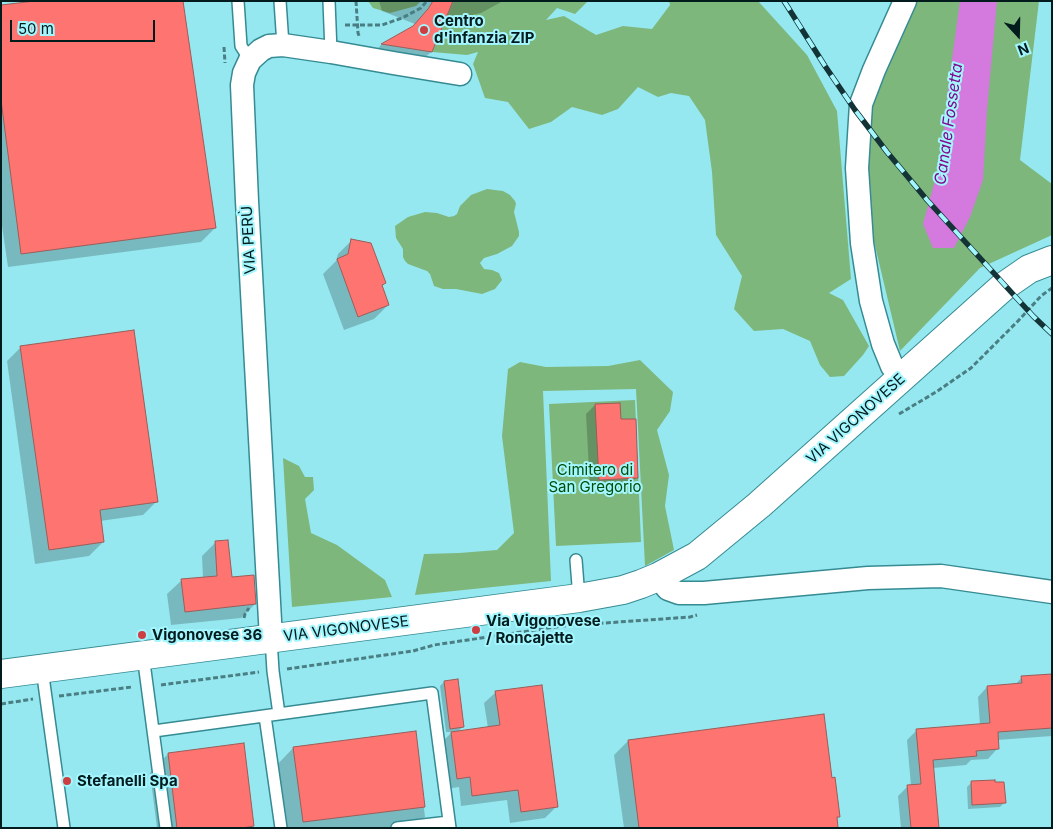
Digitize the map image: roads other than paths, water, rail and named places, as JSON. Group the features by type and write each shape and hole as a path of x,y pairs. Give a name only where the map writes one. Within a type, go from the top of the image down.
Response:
{"main road":[{"name":"VIA VIGONOVESE","path":"1,674 579,598 623,590 658,577 696,556 714,543 1003,287 1029,269 1052,260"}],"street":[{"path":"902,377 892,366 870,301 862,243 857,168 861,104 905,1"},
{"path":"250,60 261,50 269,46 283,45 460,74"},
{"name":"VIA PERÙ","path":"250,60 244,73 242,85 271,639"},
{"path":"658,577 668,589 679,593 704,593 868,578 941,576 1052,592"}],"lane":[{"path":"238,1 241,46 250,60"},
{"path":"280,1 283,45"},
{"path":"329,1 331,52"},
{"path":"576,560 579,598"},
{"path":"271,639 279,714"},
{"path":"144,655 166,828"},
{"path":"42,669 64,828"},
{"path":"154,731 432,693 450,825 398,828"},
{"path":"265,716 281,828"}],"water":[{"name":"Canale Fossetta","path":"960,1 997,1 983,180 970,217 954,248 933,248 923,224 942,155 948,88"}],"railway":[{"path":"784,1 855,110 887,152 927,200 1033,316 1052,334"}],"place":[{"name":"Centro d'infanzia ZIP","path":"424,30"},
{"name":"Via Vigonovese / Roncajette","path":"476,630"},
{"name":"Vigonovese 36","path":"142,635"},
{"name":"Stefanelli Spa","path":"67,781"}],"park label":[{"name":"Cimitero di San Gregorio","path":"595,478"}]}
